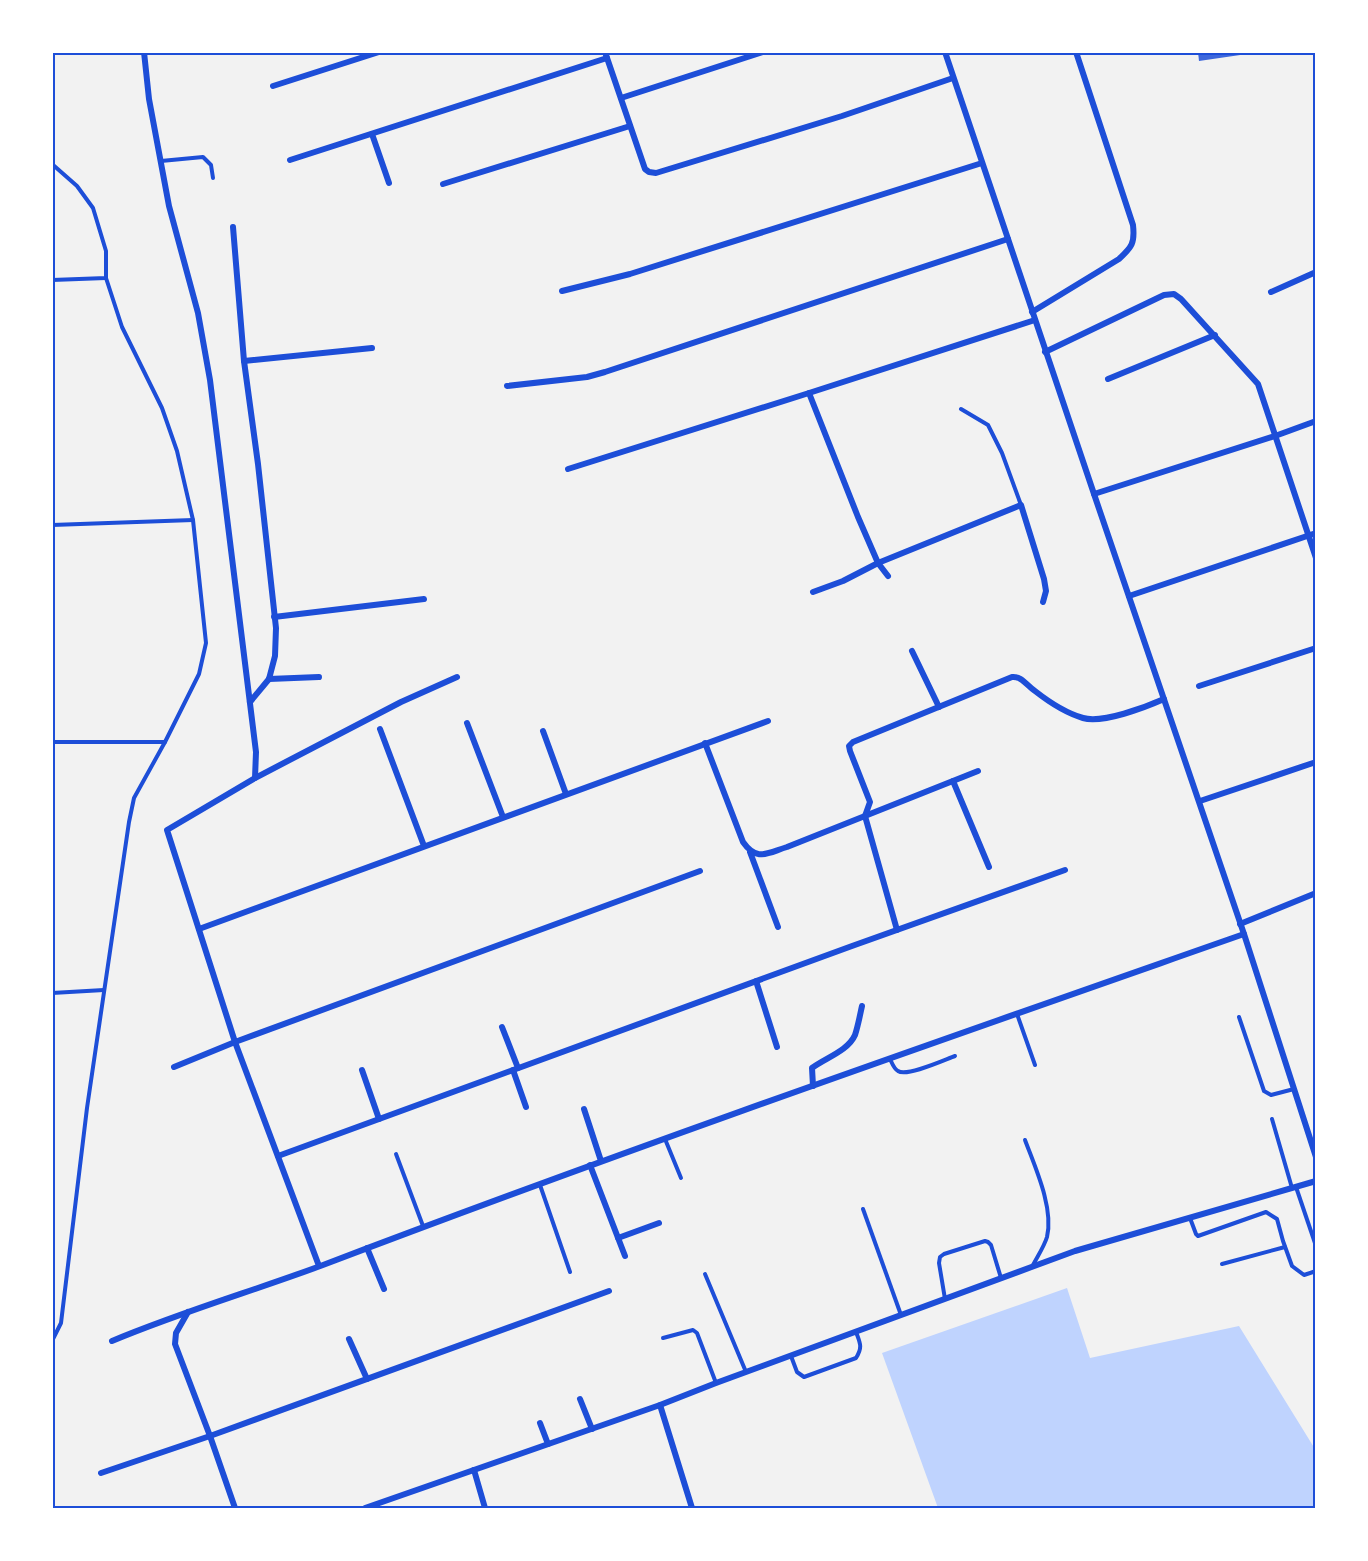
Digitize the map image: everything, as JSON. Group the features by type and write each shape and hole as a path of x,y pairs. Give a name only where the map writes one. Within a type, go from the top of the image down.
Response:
{"street":[{"path":"144,52 149,99 169,206 198,314 210,380 256,752 255,778"},
{"path":"273,86 379,52"},
{"path":"621,98 763,52"},
{"path":"945,52 1200,801 1316,1157"},
{"path":"1032,312 1119,259 1131,248 1135,238 1133,225 1076,52"},
{"path":"290,160 606,55 645,169 656,173 842,116 953,78"},
{"path":"443,184 630,126"},
{"path":"372,134 389,183"},
{"path":"562,291 630,274 982,163"},
{"path":"233,227 243,361 258,464 274,617 275,656 269,679 250,702"},
{"path":"507,386 587,377 605,372 1008,239"},
{"path":"1271,292 1316,272"},
{"path":"1046,352 1164,295 1174,294 1181,299 1258,384 1316,558"},
{"path":"568,469 1035,320"},
{"path":"1108,379 1215,335"},
{"path":"243,361 372,348"},
{"path":"809,393 858,518 878,563 888,576"},
{"path":"1094,494 1316,421"},
{"path":"813,592 1021,504 1044,579 1046,591 1043,602"},
{"path":"1129,596 1316,533"},
{"path":"274,617 424,599"},
{"path":"1199,686 1316,648"},
{"path":"912,651 939,707"},
{"path":"269,679 319,677"},
{"path":"319,1266 235,1042 168,830 255,778 401,702 457,677"},
{"path":"897,930 865,816 870,802 849,746 853,742 1012,677 1016,677 1061,708 1084,719 1093,720 1131,713 1164,699"},
{"path":"199,929 768,720"},
{"path":"467,723 503,817"},
{"path":"380,729 424,846"},
{"path":"543,731 566,794"},
{"path":"705,743 743,842 750,852 777,927"},
{"path":"1200,801 1316,762"},
{"path":"750,852 761,855 787,846 978,771"},
{"path":"953,781 989,867"},
{"path":"278,1156 1065,870"},
{"path":"174,1066 700,871"},
{"path":"1240,924 1315,894"},
{"path":"112,1341 188,1311 319,1266 601,1161 1244,934"},
{"path":"756,981 777,1047"},
{"path":"813,1086 812,1068 839,1052 854,1038 862,1006"},
{"path":"502,1027 526,1107"},
{"path":"362,1070 379,1119"},
{"path":"584,1109 601,1161"},
{"path":"590,1165 625,1256"},
{"path":"365,1509 660,1405 1075,1251 1316,1181"},
{"path":"618,1238 659,1223"},
{"path":"367,1248 384,1289"},
{"path":"101,1473 210,1436 609,1291"},
{"path":"188,1311 176,1334 175,1344 235,1509"},
{"path":"349,1339 367,1379"},
{"path":"580,1399 592,1429"},
{"path":"660,1405 692,1509"},
{"path":"540,1423 548,1444"},
{"path":"474,1470 484,1509"}],"lane":[{"path":"160,161 203,157 211,165 213,178"},
{"path":"52,164 77,186 93,208 106,251 106,278 122,327 162,408 177,451 193,520 206,644 199,674 134,798 113,922 85,1119 60,1323 52,1341"},
{"path":"52,280 106,278"},
{"path":"961,409 988,425 1002,453 1021,504"},
{"path":"52,525 193,520"},
{"path":"52,742 165,742"},
{"path":"52,993 104,990"},
{"path":"1017,1014 1035,1065"},
{"path":"1239,1017 1264,1091 1271,1095 1294,1089"},
{"path":"890,1059 896,1070 909,1072 955,1056"},
{"path":"1272,1119 1294,1188 1316,1246"},
{"path":"665,1138 681,1178"},
{"path":"1026,1140 1045,1199 1048,1228 1046,1240 1032,1267"},
{"path":"396,1154 423,1226"},
{"path":"540,1184 570,1272"},
{"path":"863,1209 901,1315"},
{"path":"1190,1218 1198,1236 1266,1212 1278,1219 1292,1266 1304,1275 1316,1271"},
{"path":"945,1299 939,1263 940,1257 944,1254 988,1242 991,1245 1001,1278"},
{"path":"1222,1264 1285,1247"},
{"path":"705,1274 746,1372"},
{"path":"663,1338 693,1330 697,1334 716,1383"},
{"path":"791,1355 797,1372 804,1377 856,1358 861,1351 856,1332"}],"water":[{"path":"1067,1288 1090,1358 1239,1326 1315,1449 1315,1508 938,1508 882,1353"}],"building":[{"path":"1198,52 1247,52 1247,54 1199,61"}]}
